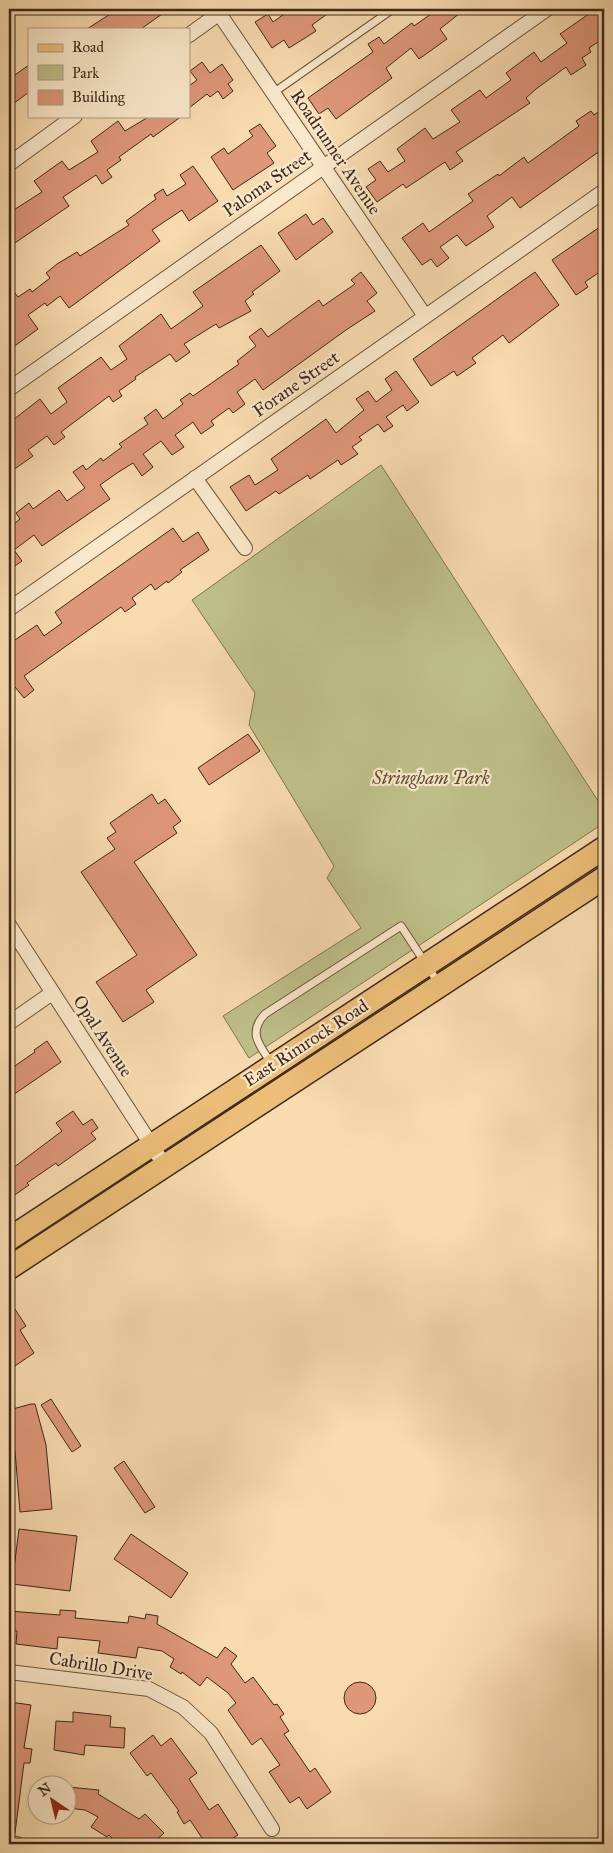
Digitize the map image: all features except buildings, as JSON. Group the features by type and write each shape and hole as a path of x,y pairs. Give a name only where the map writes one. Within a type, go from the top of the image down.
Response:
{"main road":[{"name":"East Rimrock Road","path":"9,1239 604,848"},
{"name":"East Rimrock Road","path":"9,1268 604,878"}],"street":[{"name":"Paloma Street","path":"9,389 547,9"},
{"name":"Roadrunner Avenue","path":"220,10 273,93 425,316"},
{"path":"190,34 220,10"},
{"path":"9,164 72,118"},
{"name":"Forane Street","path":"9,609 604,191"},
{"path":"195,478 245,548"},
{"name":"Opal Avenue","path":"9,925 166,1166"},
{"path":"9,1023 52,993"},
{"name":"Cabrillo Drive","path":"9,1672 148,1689 183,1707 210,1733 272,1829"},
{"path":"9,1843 17,1844"}],"lane":[{"path":"273,93 392,9"},
{"path":"272,1065 255,1038 255,1030 265,1014 401,926 440,986"}],"green space":[{"name":"Stringham Park","path":"381,465 604,810 604,823 249,1058 223,1016 361,928 327,878 334,866 249,725 255,693 192,600"}]}
